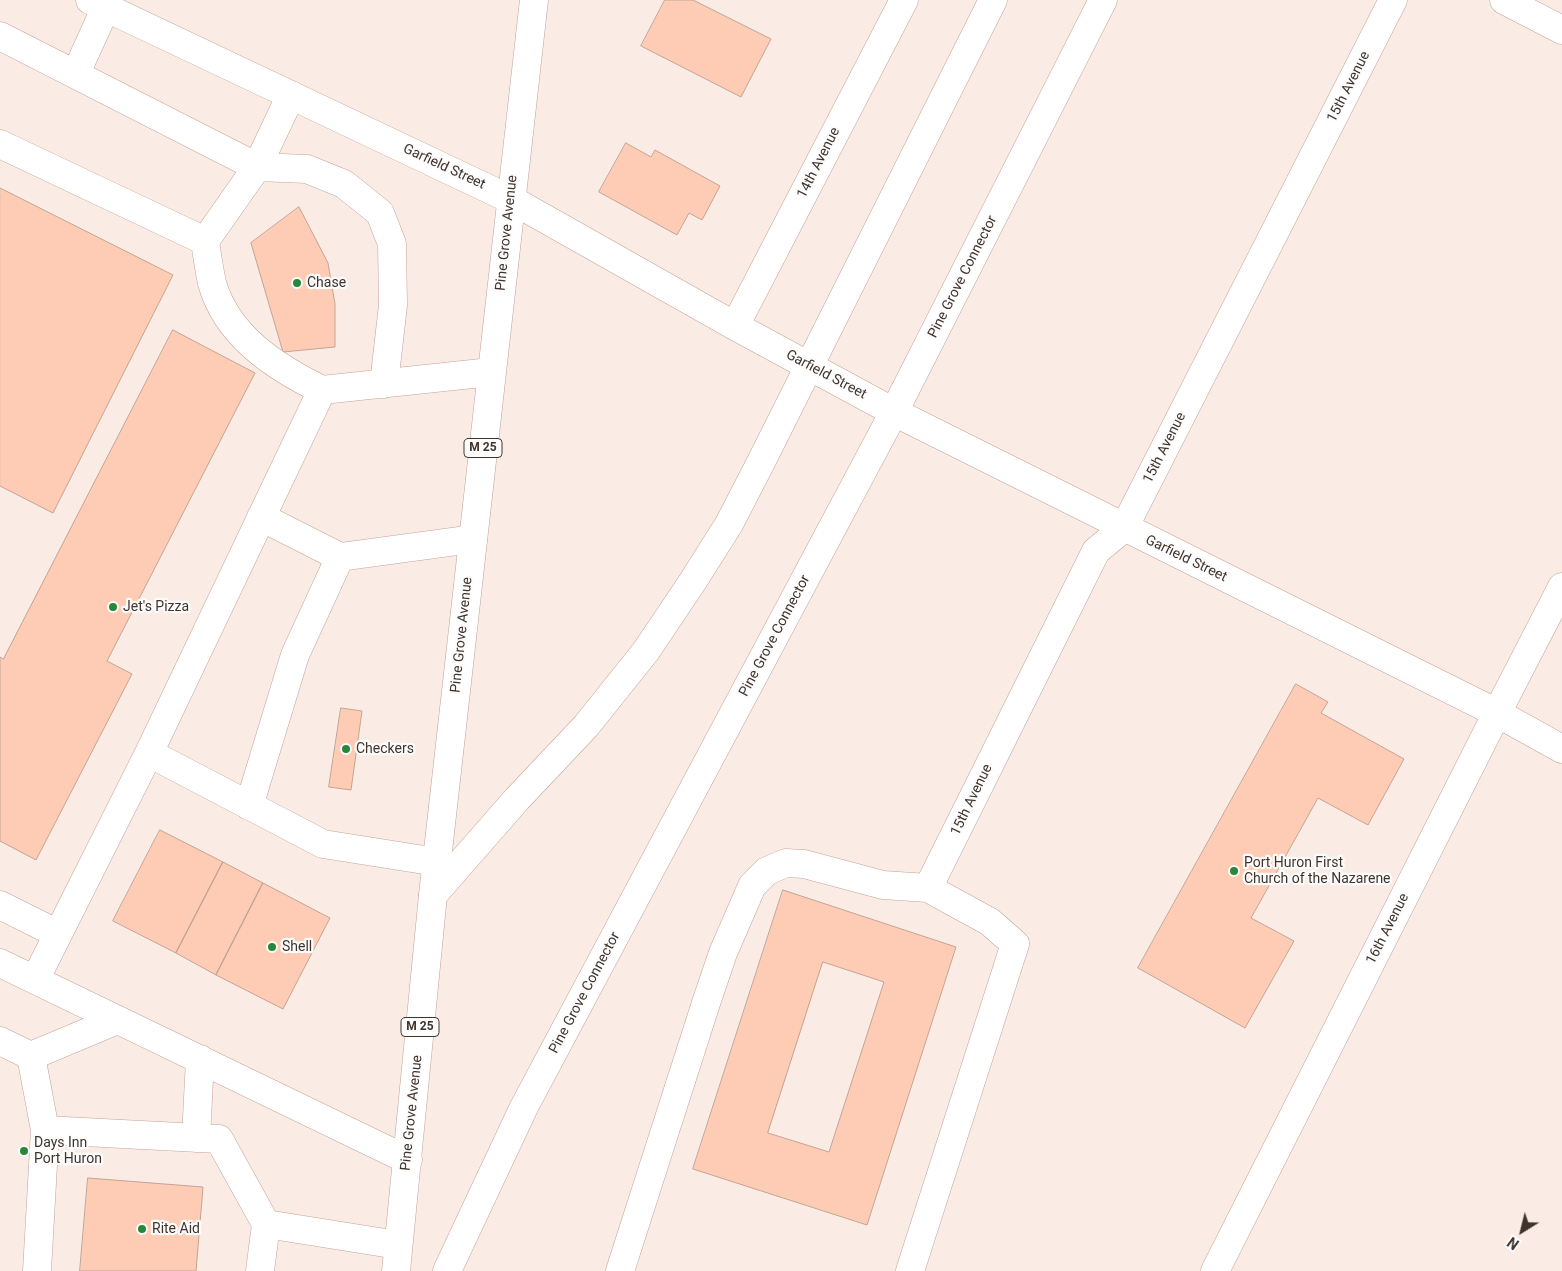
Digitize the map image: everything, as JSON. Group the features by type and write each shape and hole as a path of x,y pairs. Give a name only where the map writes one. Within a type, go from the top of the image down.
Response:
{"main road":[{"name":"Pine Grove Avenue","path":"397,1258 433,895 510,199 534,0"},
{"name":"14th Avenue","path":"735,326 904,0"},
{"path":"433,895 517,799 586,726 646,651 729,524 993,0"},
{"name":"Pine Grove Connector","path":"447,1271 524,1107 894,412 1103,0"},
{"name":"15th Avenue","path":"928,888 1096,551 1124,528 1394,0"},
{"path":"1504,0 1562,30"},
{"name":"Garfield Street","path":"98,4 510,199 735,326 894,412 1497,713 1562,749"},
{"path":"76,74 98,4"},
{"path":"0,36 257,167 307,169 344,184 380,213 392,244 393,305 384,384"},
{"path":"291,95 257,167 205,241 212,284 227,318 258,352 288,373 322,390 491,372"},
{"path":"0,144 205,241"},
{"path":"35,980 149,753 322,390"},
{"path":"261,517 340,557 473,539"},
{"path":"249,806 294,654 340,557"},
{"name":"16th Avenue","path":"1215,1271 1562,587"},
{"path":"149,753 323,844 437,862"},
{"path":"620,1271 706,1000 723,953 752,886 767,871 786,864 804,864 883,885 928,888 990,922 1015,944 910,1271"},
{"path":"0,904 58,934"},
{"path":"0,963 408,1160"},
{"path":"0,1041 31,1056 117,1020"},
{"path":"31,1056 45,1130 37,1271"},
{"path":"196,1138 200,1059"},
{"path":"45,1130 219,1139 266,1224 260,1271"},
{"path":"266,1224 397,1258"}],"building":[{"path":"665,0 693,0 771,39 741,97 641,46"},
{"path":"626,143 651,157 655,150 720,186 702,220 689,213 677,235 599,192"},
{"path":"0,188 173,275 53,513 0,486"},
{"name":"Chase","path":"299,207 328,263 335,304 335,347 283,352 251,243"},
{"path":"173,330 255,373 107,661 132,674 36,860 0,841 0,657 3,659"},
{"name":"Port Huron First Church of the Nazarene","path":"1296,684 1328,702 1321,713 1404,759 1368,825 1318,798 1251,918 1294,941 1245,1028 1138,968"},
{"name":"Checkers","path":"341,708 362,711 351,790 329,787"},
{"path":"160,830 223,862 176,953 113,921"},
{"path":"223,862 263,883 216,975 176,953"},
{"path":"263,883 330,918 283,1009 216,975"},
{"path":"783,890 956,947 867,1225 693,1169","holes":["823,962 884,982 829,1152 768,1133"]},
{"name":"Rite Aid","path":"88,1178 203,1187 196,1271 80,1271"}],"place":[{"name":"Chase","path":"297,283"},
{"name":"Jet's Pizza","path":"113,607"},
{"name":"Checkers","path":"346,749"},
{"name":"Port Huron First Church of the Nazarene","path":"1234,871"},
{"name":"Shell","path":"272,947"},
{"name":"Days Inn Port Huron","path":"24,1151"},
{"name":"Rite Aid","path":"142,1229"}]}
